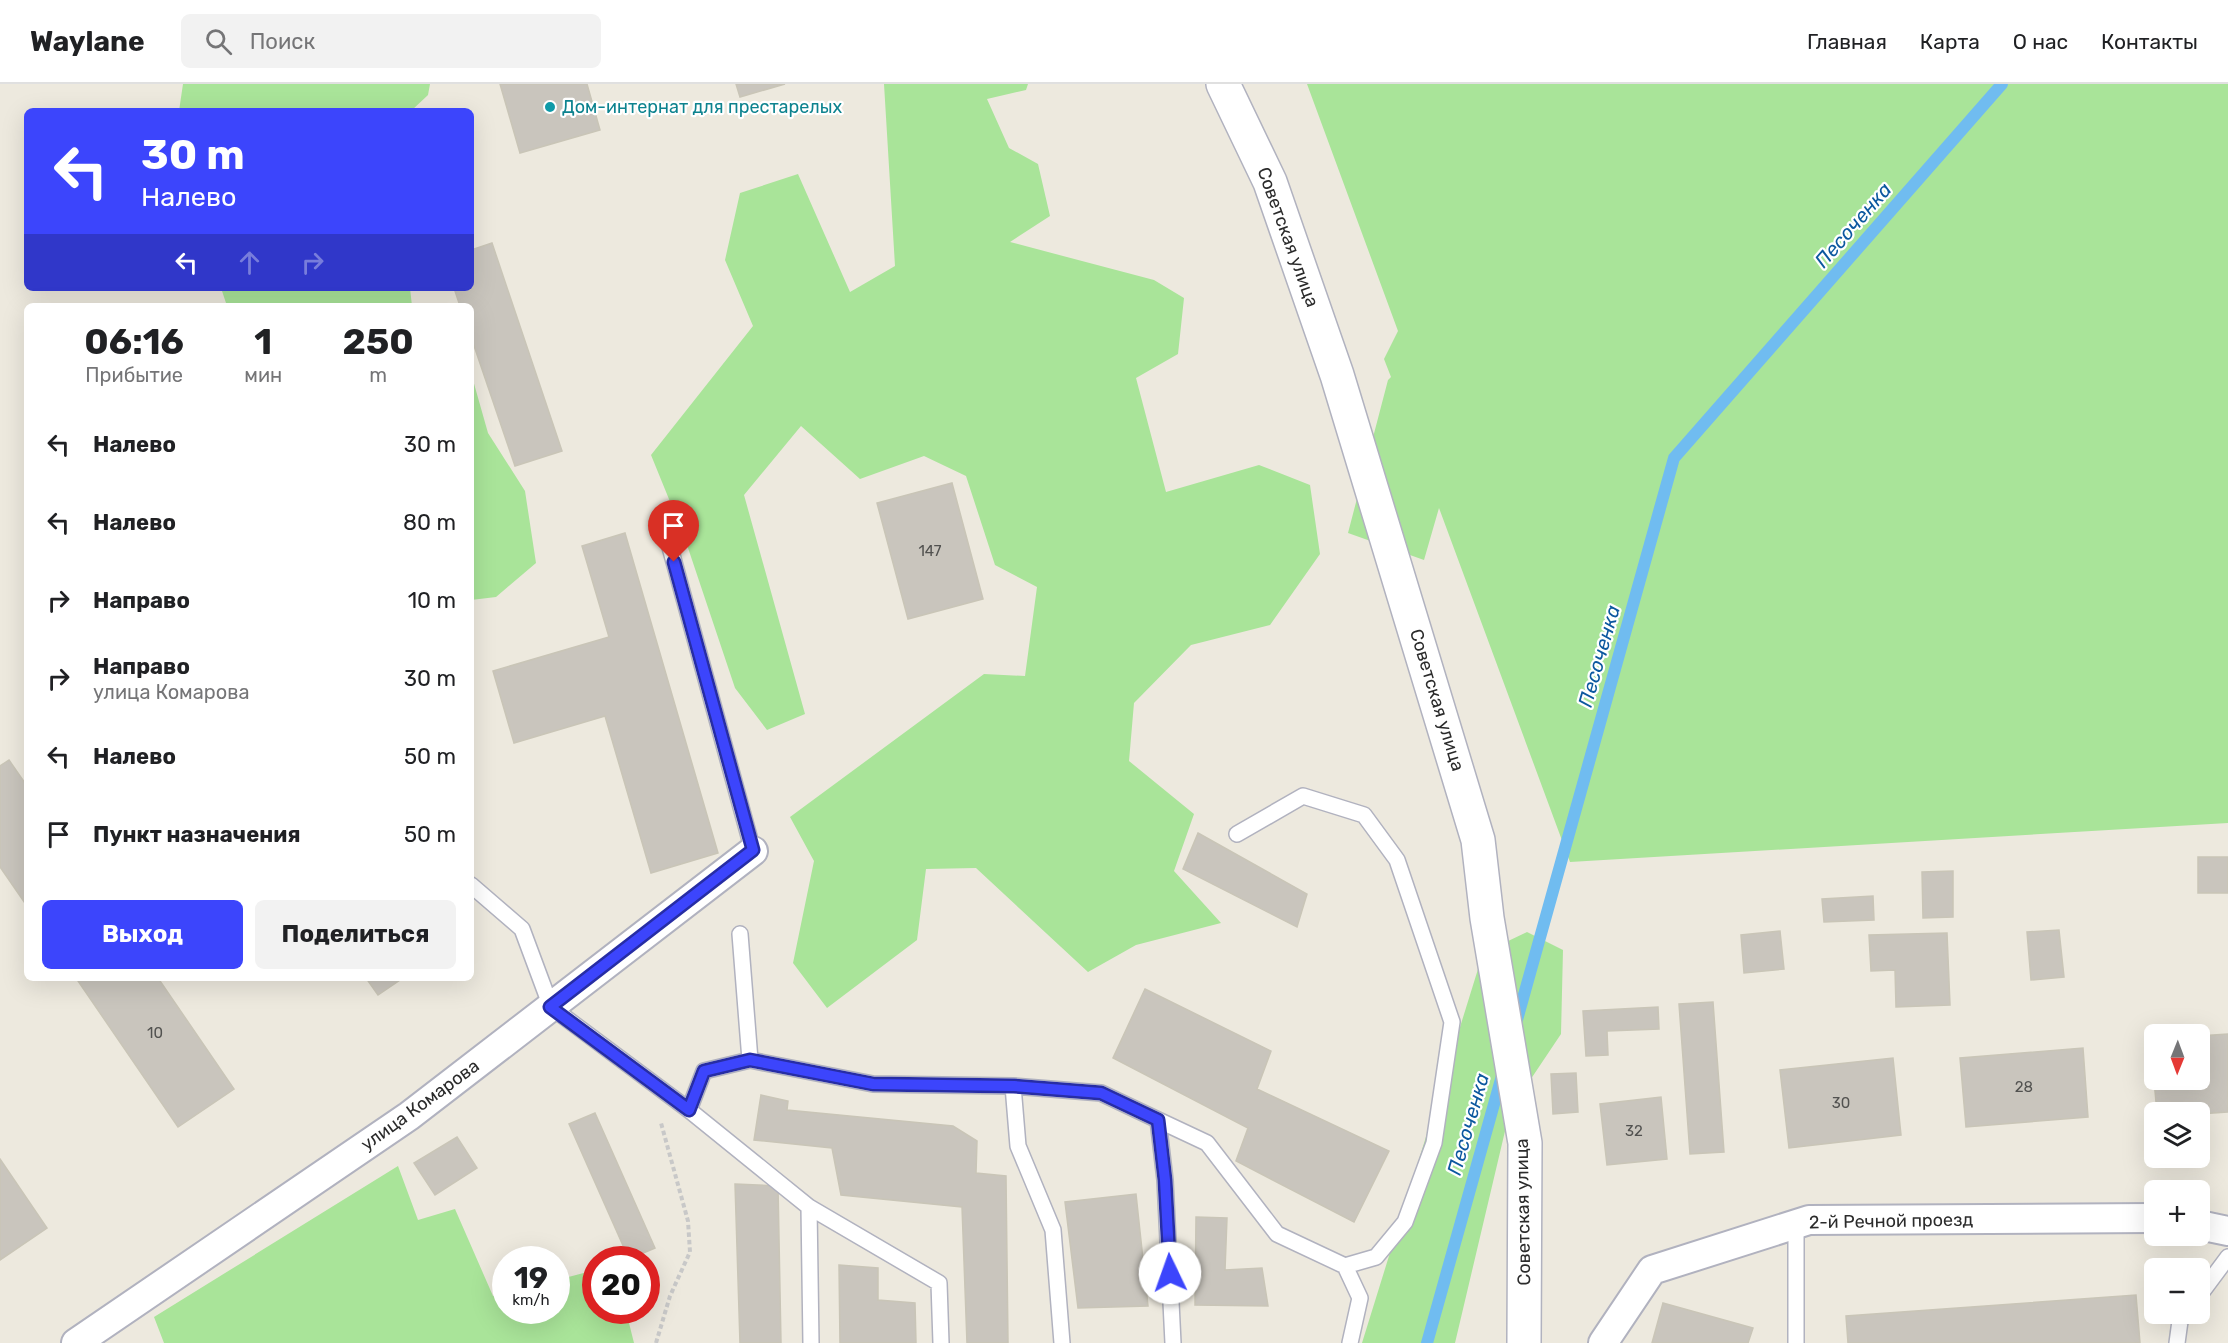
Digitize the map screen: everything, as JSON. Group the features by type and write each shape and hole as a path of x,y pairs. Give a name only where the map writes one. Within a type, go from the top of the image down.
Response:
{"street":[{"name":"Советская улица","path":"1223,84 1270,182 1337,375 1478,840 1487,918 1525,1143 1524,1343"},
{"name":"улица Комарова","path":"76,1343 409,1116 753,850"},
{"name":"2-й Речной проезд","path":"1603,1343 1652,1270 1809,1220 2144,1218"},
{"path":"2210,1227 2228,1231"}],"lane":[{"path":"668,540 753,850"},
{"path":"1237,834 1303,796 1364,815 1397,861 1452,1022 1434,1143 1405,1222 1376,1257 1345,1266"},
{"path":"474,888 522,929 550,1007 689,1110 809,1207 939,1283 942,1343"},
{"path":"740,934 750,1060"},
{"path":"689,1110 704,1071 750,1060 873,1084 1014,1086 1101,1093 1208,1143 1277,1233 1345,1266 1360,1298 1350,1343"},
{"path":"1014,1086 1018,1146 1053,1230 1062,1343"},
{"path":"1158,1120 1165,1180 1173,1343"},
{"path":"809,1207 811,1343"},
{"path":"1796,1224 1797,1343"},
{"path":"2210,1281 2228,1257"},
{"path":"2177,1343 2180,1324"}],"path":[{"path":"649,1080 688,1221 690,1252 670,1296 656,1343"}],"green space":[{"path":"183,84 430,84 428,95 414,108 179,108"},
{"path":"884,84 1028,84 1026,90 987,99 1009,148 1038,164 1050,216 1010,242 1154,280 1184,298 1178,354 1136,378 1166,492 1259,465 1310,485 1320,554 1270,625 1191,645 1134,703 1129,761 1194,814 1174,871 1221,923 1136,945 1088,972 976,868 926,869 917,940 827,1008 793,963 814,861 790,817 984,674 1025,676 1037,587 995,565 966,476 924,456 860,479 801,426 744,495 805,714 767,730 735,688 684,536 651,455 753,326 725,260 740,193 798,174 850,292 895,266"},
{"path":"1307,84 2228,84 2228,823 1570,862 1439,508 1424,560 1348,533 1388,380 1391,377 1384,359 1398,331"},
{"path":"222,291 410,291 412,303 226,303"},
{"path":"474,384 488,433 525,491 536,563 496,597 474,600"},
{"path":"1527,932 1563,950 1561,1034 1510,1110 1455,1343 1362,1343 1483,953"},
{"path":"398,1166 418,1220 455,1209 492,1294 492,1324 570,1324 570,1277 582,1273 582,1324 629,1324 634,1343 164,1343 154,1317"}],"building":[{"name":"Дом-интернат для престарелых","path":"500,84 587,84 600,130 520,153"},
{"name":"Дом-интернат для престарелых","path":"736,84 785,84 740,97"},
{"path":"492,243 562,451 515,466 474,346 474,303 459,303 455,291 474,291 474,249"},
{"path":"952,483 983,599 908,619 877,503"},
{"path":"625,533 718,853 651,873 605,716 514,743 493,671 609,637 582,546"},
{"path":"9,760 24,782 24,902 0,867 0,766"},
{"path":"1198,833 1307,894 1297,927 1183,869"},
{"path":"2198,857 2228,857 2228,893 2198,893"},
{"path":"1953,871 1953,917 1923,918 1922,872"},
{"path":"1873,896 1874,920 1824,922 1822,899"},
{"path":"2059,930 2064,977 2031,980 2027,932"},
{"path":"1780,931 1784,969 1744,973 1741,935"},
{"path":"1947,933 1950,1005 1896,1007 1895,970 1871,971 1869,935"},
{"path":"78,981 160,981 234,1089 178,1127"},
{"path":"368,981 399,981 378,995"},
{"path":"1145,989 1271,1051 1257,1089 1389,1151 1354,1222 1236,1161 1248,1128 1113,1058"},
{"path":"1713,1002 1724,1152 1690,1154 1679,1004"},
{"path":"1658,1007 1659,1029 1607,1031 1608,1055 1586,1056 1583,1011"},
{"path":"2228,1034 2228,1112 2210,1113 2210,1102 2156,1102 2155,1090 2210,1090 2210,1035"},
{"path":"2083,1048 2088,1117 1966,1127 1960,1058"},
{"path":"1893,1058 1901,1135 1789,1148 1780,1070"},
{"path":"1576,1073 1578,1112 1553,1114 1551,1074"},
{"path":"761,1095 788,1101 787,1110 953,1126 977,1141 976,1173 1006,1176 1008,1343 967,1343 962,1207 841,1195 832,1148 754,1140"},
{"path":"1661,1097 1667,1159 1607,1165 1600,1104"},
{"path":"595,1113 654,1246 623,1246 569,1124"},
{"path":"457,1137 477,1168 435,1195 414,1163"},
{"path":"0,1159 47,1228 0,1260"},
{"path":"735,1184 778,1186 781,1343 740,1343"},
{"path":"1136,1194 1148,1306 1078,1308 1065,1202"},
{"path":"1196,1217 1227,1218 1225,1270 1262,1268 1268,1306 1195,1305"},
{"path":"839,1265 878,1268 878,1300 915,1303 916,1343 840,1343"},
{"path":"2136,1295 2140,1343 1848,1343 1846,1316"},
{"path":"1663,1303 1753,1328 1748,1343 1652,1343"}],"waterway":[{"name":"Песоченка","path":"1515,1027 1674,458 2002,84"},
{"name":"Песоченка","path":"1427,1343 1503,1072"}],"place":[{"name":"Дом-интернат для престарелых","path":"550,107"}],"route":[{"path":"674,562 753,850 550,1007 689,1110 704,1071 750,1060 873,1084 1014,1086 1101,1093 1158,1120 1165,1180 1170,1273"}]}
